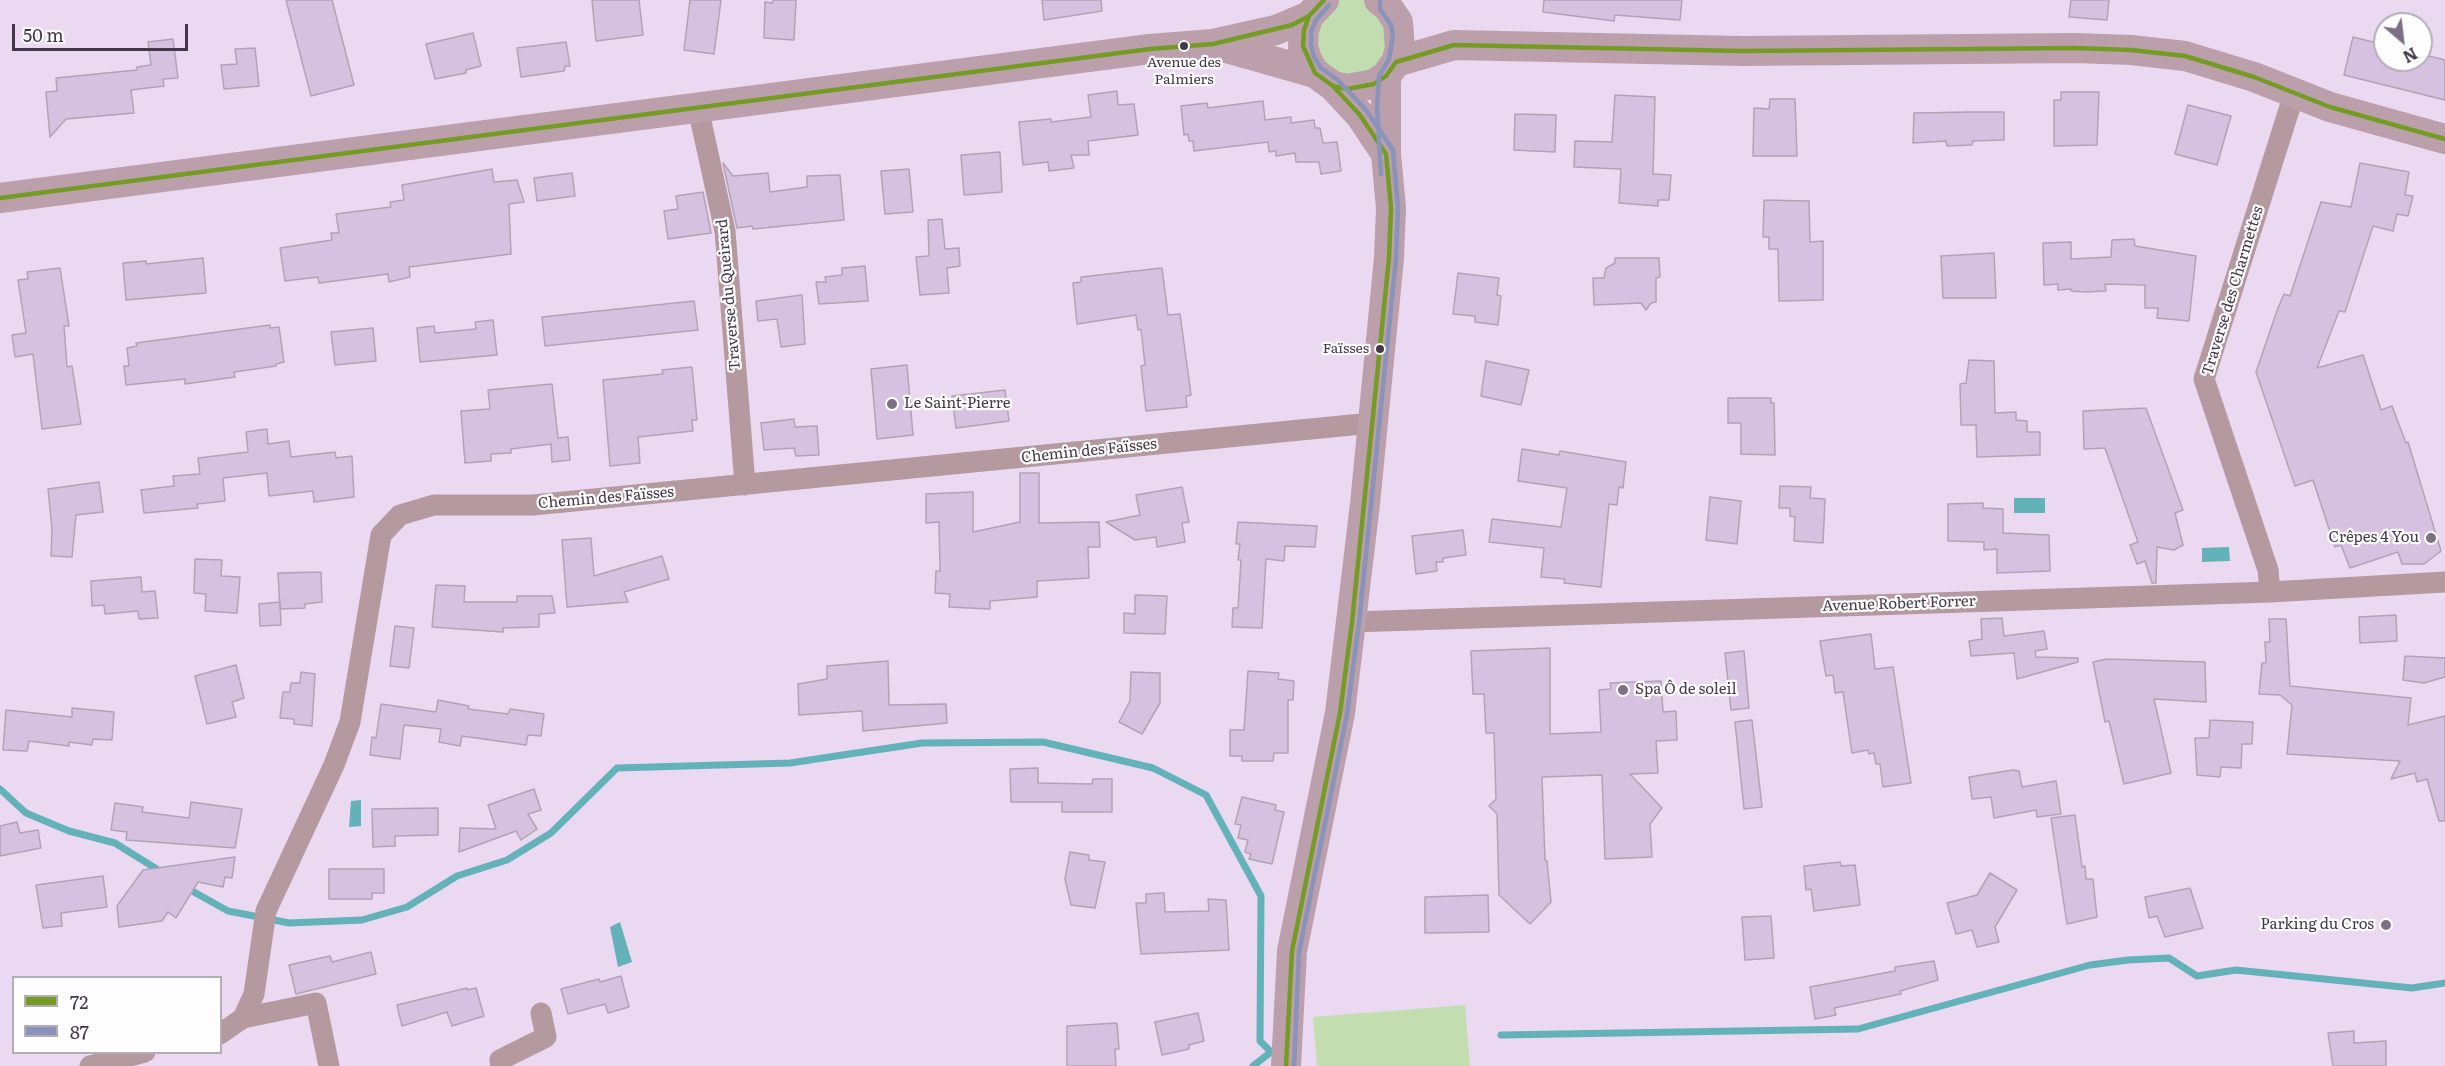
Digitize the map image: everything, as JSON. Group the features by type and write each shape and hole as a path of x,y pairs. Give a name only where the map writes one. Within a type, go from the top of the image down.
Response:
{"street":[{"path":"1388,7 1454,45"},
{"path":"1286,1066 1292,951 1340,713 1352,622 1389,258 1391,208 1386,154 1391,69 1400,49 1388,7"},
{"path":"1317,8 1304,30 1303,46 1307,60 1360,115 1386,154"},
{"path":"0,198 1150,49 1213,44 1276,30 1317,8"},
{"path":"1213,44 1324,79 1347,89 1374,84 1391,69 1454,45 1743,51 2075,48 2131,50 2185,56 2254,77 2330,107 2445,139"},
{"path":"2294,94 2332,96 2445,126"},
{"name":"Traverse des Charmettes","path":"2270,591 2268,570 2204,379 2294,94"},
{"name":"Traverse du Queirard","path":"699,108 725,231 745,485"},
{"name":"Chemin des Faïsses","path":"243,1018 254,994 266,911 334,765 350,722 381,535 400,514 434,505 533,505 1372,423"},
{"name":"Avenue Robert Forrer","path":"1352,622 2270,591 2445,582"},
{"path":"222,1033 243,1018 316,1003 329,1066"},
{"path":"501,1066 500,1060 546,1036 541,1013"},
{"path":"90,1066 141,1054"}],"shaded area":[{"path":"1324,0 1379,0 1396,62 1333,86 1304,30"},
{"path":"2014,498 2045,498 2045,513 2014,513"},
{"path":"2229,547 2230,561 2202,562 2202,548"},
{"path":"361,800 361,826 349,827 351,801"},
{"path":"620,922 632,962 618,967 610,927"},
{"path":"1465,1005 1470,1066 1317,1066 1313,1017"}],"building":[{"path":"286,0 332,0 354,85 311,96"},
{"path":"592,0 639,0 643,35 596,41"},
{"path":"690,0 721,0 714,54 684,50"},
{"path":"773,0 796,0 794,40 764,38 765,2 773,3"},
{"path":"1042,0 1101,0 1102,11 1044,20"},
{"path":"1544,0 1682,0 1680,20 1615,15 1614,21 1543,12"},
{"path":"2071,0 2109,0 2107,20 2069,17"},
{"path":"473,33 481,66 466,70 466,73 435,79 426,44"},
{"path":"2353,37 2373,42 2373,72 2433,72 2433,57 2445,60 2445,100 2344,75"},
{"path":"173,39 178,78 163,79 164,86 131,90 134,113 66,119 50,137 46,92 57,91 56,78 137,70 137,67 151,65 148,42"},
{"path":"566,42 570,66 565,66 564,71 521,77 517,48"},
{"path":"255,48 259,86 224,89 221,65 237,64 235,49"},
{"path":"1117,91 1118,105 1134,104 1138,135 1088,141 1089,155 1071,155 1074,168 1049,171 1048,162 1023,165 1019,122 1051,119 1051,122 1091,117 1088,95"},
{"path":"2061,92 2099,92 2097,145 2054,146 2054,100 2061,100"},
{"path":"1615,95 1655,97 1653,174 1671,175 1669,200 1658,200 1658,206 1619,203 1621,169 1574,167 1575,141 1612,142"},
{"path":"1770,99 1795,99 1797,156 1753,156 1754,108 1769,109"},
{"path":"1263,101 1265,120 1291,117 1291,123 1314,120 1315,128 1320,128 1323,143 1337,142 1341,171 1321,174 1319,162 1296,162 1295,153 1276,156 1276,151 1269,152 1268,142 1194,151 1193,141 1189,141 1188,134 1184,135 1181,106 1207,103 1208,108"},
{"path":"2188,105 2231,116 2217,165 2175,154"},
{"path":"2004,112 2004,140 1973,141 1972,145 1947,146 1946,141 1913,143 1914,113"},
{"path":"1515,114 1556,115 1555,152 1514,150"},
{"path":"1000,152 1002,192 964,195 961,155"},
{"path":"723,163 733,176 768,173 770,192 807,187 807,176 840,175 844,220 753,229 752,226 737,228"},
{"path":"2360,163 2409,172 2405,195 2413,196 2408,216 2397,214 2393,231 2373,226 2345,312 2339,311 2317,368 2363,355 2381,410 2392,406 2406,443 2408,442 2441,551 2424,564 2402,564 2398,552 2350,568 2341,545 2335,547 2313,480 2295,486 2256,372 2284,294 2290,296 2321,202 2351,207"},
{"path":"492,169 494,182 517,180 524,202 509,204 511,254 409,267 410,277 389,282 388,274 319,283 318,277 285,281 280,248 332,240 331,233 339,233 336,214 391,207 390,202 404,200 402,185"},
{"path":"909,169 913,212 885,214 881,171"},
{"path":"572,173 575,196 537,201 534,178"},
{"path":"703,192 711,233 668,239 664,211 678,209 676,196"},
{"path":"1764,200 1809,201 1810,242 1823,241 1823,300 1779,301 1778,249 1769,249 1769,237 1763,237"},
{"path":"942,219 945,249 959,248 960,266 947,268 949,293 920,295 916,257 929,256 928,220"},
{"path":"2134,239 2135,246 2196,256 2189,321 2157,318 2158,308 2145,308 2145,285 2105,284 2106,291 2086,292 2071,291 2071,289 2058,290 2058,284 2044,285 2043,243 2071,242 2071,259 2111,257 2112,240"},
{"path":"1994,253 1996,298 1943,298 1941,256"},
{"path":"203,258 206,293 126,300 123,263 146,261 146,264"},
{"path":"1615,258 1659,258 1660,277 1656,278 1656,302 1651,303 1646,310 1641,303 1594,305 1593,278 1604,278 1606,268 1615,263"},
{"path":"865,266 868,301 819,304 816,282 826,282 825,277 842,275 842,268"},
{"path":"60,268 69,326 64,326 67,367 72,366 81,424 42,429 33,354 15,357 12,335 26,333 18,280 28,279 27,272"},
{"path":"1162,268 1168,315 1180,314 1191,395 1186,396 1187,407 1146,411 1141,366 1145,365 1141,329 1138,330 1136,315 1077,324 1073,283 1081,282 1081,277"},
{"path":"1458,273 1499,278 1497,295 1501,296 1498,325 1475,322 1475,316 1453,314"},
{"path":"802,295 805,344 781,347 777,319 758,321 756,301"},
{"path":"694,301 698,330 545,346 542,317"},
{"path":"493,320 497,355 420,362 417,328 434,326 435,333 476,329 475,322"},
{"path":"270,325 270,328 279,327 284,362 276,366 234,372 235,377 185,384 185,379 126,385 124,366 129,366 127,348 137,346 136,343"},
{"path":"373,328 376,361 335,365 331,332"},
{"path":"1969,360 1994,361 1995,413 2016,412 2016,420 2027,421 2027,432 2040,432 2040,455 1977,457 1976,425 1961,425 1960,384 1966,383"},
{"path":"1486,361 1529,370 1521,405 1481,396"},
{"name":"Le Saint-Pierre","path":"907,365 913,435 877,439 871,369"},
{"path":"692,367 697,420 692,420 693,431 638,437 640,463 610,466 603,380 663,374 662,370"},
{"path":"552,384 558,438 568,437 570,460 552,462 551,444 511,449 511,453 491,454 491,461 465,463 461,411 490,409 488,390"},
{"path":"1005,390 1009,421 956,428 952,396"},
{"path":"1728,398 1771,398 1771,403 1774,403 1775,455 1741,454 1741,423 1728,423"},
{"path":"2146,408 2183,510 2175,513 2183,545 2174,550 2157,547 2156,583 2152,583 2145,561 2137,564 2130,545 2138,542 2105,448 2084,449 2083,411"},
{"path":"794,419 795,427 817,426 819,455 796,456 794,448 764,450 761,423"},
{"path":"267,429 268,444 289,441 291,457 335,452 336,458 352,456 354,497 314,502 313,491 269,496 267,473 223,478 225,501 197,504 198,508 144,513 141,490 174,486 173,476 200,474 198,458 248,452 246,432"},
{"path":"1522,449 1559,455 1560,451 1626,462 1623,488 1619,487 1617,505 1609,504 1601,587 1564,583 1565,579 1541,577 1544,548 1489,542 1492,519 1561,527 1567,488 1518,481"},
{"path":"1020,473 1039,473 1039,523 1099,522 1100,547 1088,547 1089,578 1037,581 1037,597 990,601 990,609 949,607 950,594 935,593 936,571 940,571 939,522 926,523 926,494 973,492 973,532 1020,522"},
{"path":"99,482 103,512 76,515 72,557 51,556 52,529 48,489"},
{"path":"1780,486 1811,487 1810,498 1825,499 1823,543 1794,541 1795,517 1790,516 1790,508 1779,508"},
{"path":"1182,487 1189,522 1182,523 1185,542 1157,547 1156,537 1135,540 1106,522 1140,515 1136,495"},
{"path":"1710,497 1741,501 1737,544 1706,540"},
{"path":"1983,503 1983,508 2003,509 2003,533 2049,535 2050,571 1997,573 1997,549 1984,550 1984,542 1948,541 1948,504"},
{"path":"1238,522 1317,526 1315,547 1285,546 1284,561 1266,559 1262,628 1232,627 1233,608 1238,608 1241,560 1238,560 1240,544 1236,544"},
{"path":"1463,530 1466,555 1443,558 1443,562 1436,562 1437,571 1416,574 1412,536"},
{"path":"591,538 594,576 662,556 669,579 624,592 628,602 567,607 562,540"},
{"path":"195,559 222,560 221,576 240,577 237,613 205,611 206,594 194,593"},
{"path":"321,572 322,602 305,604 305,608 280,609 278,573"},
{"path":"141,577 142,592 155,591 158,618 139,619 138,611 105,614 104,605 92,606 91,581"},
{"path":"436,585 465,586 464,602 517,602 517,596 552,596 555,613 539,614 539,627 503,628 503,632 432,627"},
{"path":"1135,595 1167,596 1165,634 1124,633 1124,613 1135,614"},
{"path":"280,602 281,625 260,626 259,604"},
{"path":"2396,615 2397,641 2360,643 2359,617"},
{"path":"2002,618 2004,636 2044,631 2047,649 2035,651 2036,657 2078,658 2078,662 2017,679 2014,653 1971,656 1969,641 1982,639 1981,619"},
{"path":"2269,619 2286,619 2290,686 2411,698 2408,725 2445,716 2445,821 2439,821 2427,779 2417,782 2415,773 2391,779 2400,761 2287,754 2292,705 2280,695 2259,694 2262,663 2266,663 2265,642 2270,642"},
{"path":"395,626 414,628 409,668 390,666"},
{"path":"1871,634 1875,669 1893,667 1911,783 1883,787 1880,764 1876,764 1874,753 1869,754 1868,750 1852,753 1843,692 1835,693 1833,675 1826,676 1820,641"},
{"path":"1550,648 1550,734 1601,732 1599,690 1611,689 1610,683 1661,681 1663,712 1676,711 1677,740 1656,741 1658,773 1630,774 1662,808 1650,824 1652,857 1605,859 1602,775 1542,777 1545,860 1547,861 1551,902 1530,924 1499,895 1497,814 1489,806 1496,799 1494,733 1486,733 1484,694 1473,694 1471,651"},
{"path":"1744,651 1749,708 1731,710 1725,653"},
{"path":"2405,656 2445,658 2445,677 2424,683 2403,680"},
{"path":"2107,659 2205,662 2206,702 2154,699 2171,773 2124,784 2109,721 2105,722 2093,662"},
{"path":"888,661 889,705 946,704 947,723 863,731 862,711 799,715 798,684 827,679 827,666"},
{"path":"236,665 244,698 232,702 236,717 207,724 195,676"},
{"path":"1248,671 1279,673 1278,679 1294,681 1293,700 1288,700 1288,753 1274,753 1273,761 1242,761 1242,756 1230,756 1230,730 1244,730"},
{"path":"301,672 315,674 312,726 294,724 294,719 280,718 283,692 290,692 291,683 300,683"},
{"path":"1131,672 1160,673 1160,703 1142,734 1119,722 1130,701"},
{"path":"438,700 469,706 468,709 508,714 510,709 544,714 541,736 528,735 526,745 462,736 460,746 439,742 441,729 404,725 400,759 370,755 372,737 376,738 381,704 436,712"},
{"path":"72,708 114,712 112,740 93,739 92,745 69,742 69,746 29,741 27,751 3,750 6,710 72,717"},
{"path":"1752,720 1762,807 1744,809 1735,722"},
{"path":"2210,720 2253,722 2252,744 2242,744 2241,768 2221,767 2220,777 2197,775 2195,738 2209,738"},
{"path":"1038,768 1038,783 1092,784 1093,779 1112,779 1112,812 1062,812 1062,802 1011,802 1010,769"},
{"path":"2019,771 2022,787 2056,781 2061,814 2037,817 2036,810 1994,818 1991,797 1972,799 1969,777"},
{"path":"534,789 541,810 528,814 537,829 521,840 516,831 459,852 460,828 496,829 488,805"},
{"path":"1242,797 1276,805 1275,810 1284,812 1272,864 1249,859 1251,854 1245,852 1248,840 1238,838 1241,825 1235,824"},
{"path":"191,802 242,809 235,848 126,840 127,832 111,830 115,803 143,807 142,812 189,818"},
{"path":"438,808 438,835 395,836 395,846 373,847 372,809"},
{"path":"2075,815 2082,867 2085,866 2086,879 2093,879 2097,917 2067,924 2051,818"},
{"path":"17,822 20,833 38,830 41,848 0,856 0,826"},
{"path":"1070,852 1089,855 1089,860 1105,862 1095,908 1071,905 1065,879"},
{"path":"235,857 232,878 225,877 223,887 198,882 176,918 168,912 162,921 119,927 117,906 143,870"},
{"path":"1840,862 1841,866 1855,865 1860,905 1814,911 1811,889 1806,890 1804,866"},
{"path":"329,869 384,869 384,893 372,893 372,899 329,899"},
{"path":"1990,873 2017,890 1995,927 1999,942 1977,947 1972,930 1956,934 1947,903 1977,895"},
{"path":"103,876 107,907 61,913 62,926 43,928 36,885"},
{"path":"2190,888 2203,928 2165,937 2157,916 2149,918 2145,897"},
{"path":"1164,893 1165,912 1209,911 1208,899 1226,900 1229,950 1141,954 1136,903 1146,903 1146,894"},
{"path":"1488,895 1489,932 1425,933 1425,897"},
{"path":"1771,916 1774,958 1745,960 1742,917"},
{"path":"371,952 376,974 296,994 289,965 330,956 332,962"},
{"path":"1934,961 1938,980 1900,991 1901,994 1834,1008 1836,1015 1815,1019 1810,987 1895,971 1895,967"},
{"path":"621,976 629,1007 608,1013 605,1004 568,1014 561,989"},
{"path":"467,988 467,990 476,988 484,1016 452,1026 447,1012 402,1026 397,1005"},
{"path":"1198,1013 1204,1041 1189,1045 1189,1049 1162,1055 1155,1022"},
{"path":"1117,1023 1119,1049 1115,1049 1116,1066 1067,1066 1067,1026"},
{"path":"2354,1031 2354,1043 2386,1041 2386,1066 2333,1066 2328,1033"}],"waterway":[{"path":"274,920 289,923 362,920 407,907 457,876 507,860 551,833 617,768 790,763 922,743 1043,742 1153,768 1206,795 1261,896 1260,1041 1271,1052 1253,1066"},
{"path":"0,789 26,813 69,831 115,843 163,873"},
{"path":"185,887 228,911 259,917"},
{"path":"1501,1035 1858,1029 2090,965 2128,960 2169,958 2197,976 2236,970 2412,988 2445,983"}],"transit line":[{"name":"72","path":"1324,0 1309,16 1304,30 1303,46 1315,73 1333,86 1347,89 1374,84 1386,76 1396,62 1454,45 1743,51 2075,48 2131,50 2185,56 2254,77 2330,107 2445,139"},
{"name":"72","path":"0,198 1150,49 1213,44 1292,25 1309,16 1324,0"},
{"name":"87","path":"1380,0 1380,9 1391,25 1393,36 1389,59 1379,76 1377,107 1381,174"},
{"name":"87","path":"1294,1066 1299,952 1347,714 1359,623 1396,259 1398,208 1393,150 1366,110 1338,80 1321,68 1314,57 1311,32 1316,20 1329,5"},
{"name":"72","path":"1286,1066 1292,951 1340,713 1352,622 1389,258 1391,208 1386,154 1360,115 1333,86"}],"place":[{"name":"Avenue des Palmiers","path":"1184,46"},
{"name":"Faïsses","path":"1380,349"},
{"name":"Le Saint-Pierre","path":"892,404"},
{"name":"Crêpes 4 You","path":"2431,538"},
{"name":"Spa Ô de soleil","path":"1623,690"},
{"name":"Parking du Cros","path":"2386,925"}]}
